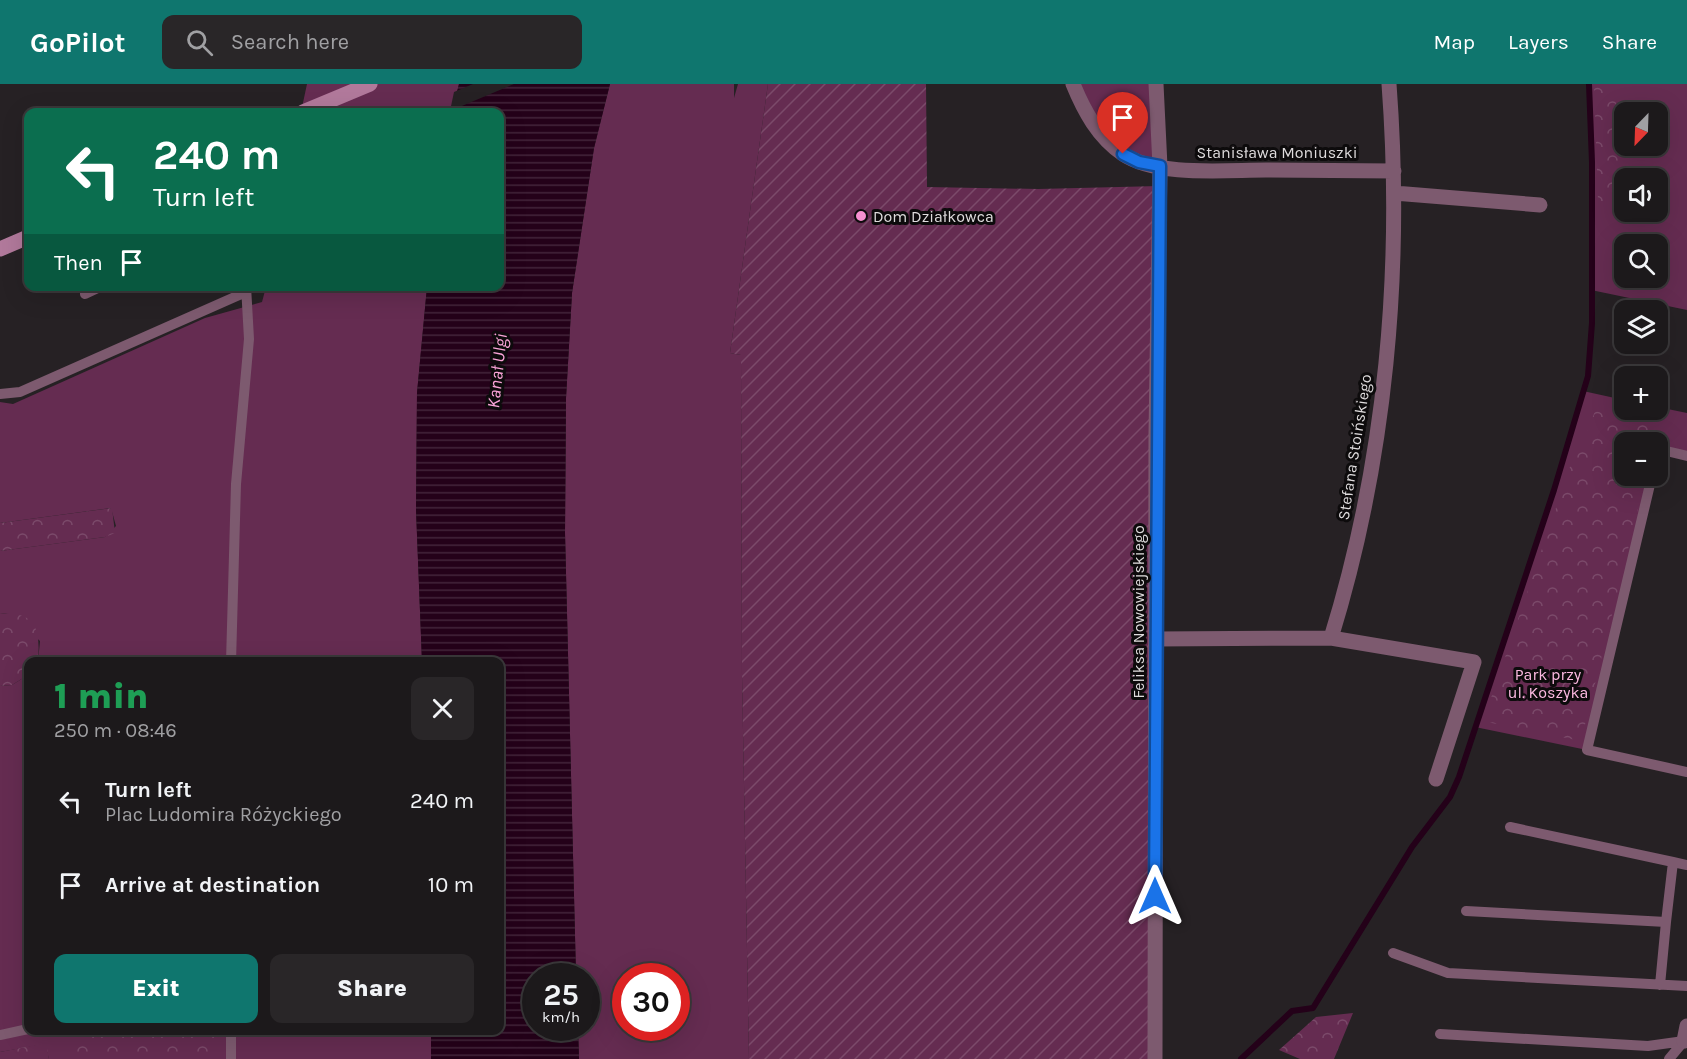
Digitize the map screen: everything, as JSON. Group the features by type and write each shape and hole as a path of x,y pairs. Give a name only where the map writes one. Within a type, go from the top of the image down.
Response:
{"main road":[{"path":"313,108 370,84"},
{"path":"0,249 24,239"}],"street":[{"name":"Stanisława Moniuszki","path":"1073,84 1088,117 1104,138 1123,154 1139,162 1187,170 1394,171"},
{"name":"Feliksa Nowowiejskiego","path":"1155,1059 1160,166 1156,84"},
{"name":"Stefana Stoińskiego","path":"1330,638 1365,504 1375,450 1389,323 1394,171 1389,84"},
{"path":"1394,193 1540,204"},
{"path":"1156,639 1330,638 1474,662 1436,779"}],"lane":[{"path":"85,294 91,291"},
{"path":"0,394 20,392 242,291"},
{"path":"231,657 236,484 249,339 246,291"},
{"path":"1668,451 1687,456"},
{"path":"1650,486 1587,750 1687,771"},
{"path":"1510,827 1687,865"},
{"path":"1660,985 1673,862"},
{"path":"1466,911 1666,922"},
{"path":"1393,953 1448,973 1687,986"},
{"path":"0,1035 24,1030"},
{"path":"1440,1034 1648,1046 1685,1033"},
{"path":"1669,1059 1685,1033"},
{"path":"231,1035 231,1059"}],"green space":[{"path":"307,84 459,84 453,108 302,108"},
{"path":"610,84 734,84 734,98 738,84 768,84 730,353 741,355 742,674 749,1059 579,1059 578,1041 600,1041 600,963 576,963 565,533 566,398 572,293 594,148"},
{"path":"768,84 926,84 927,187 1038,189 1159,186 1155,1059 749,1059 742,674 741,355 730,353"},
{"path":"1073,84 1156,84 1160,166 1123,154"},
{"path":"1589,84 1687,84 1687,310 1668,306 1668,300 1639,300 1591,290 1592,162"},
{"path":"1594,84 1615,84 1614,156 1619,156 1619,168 1614,168 1614,205 1604,205 1598,200"},
{"path":"265,291 427,291 417,393 416,510 422,657 38,657 40,641 8,613 0,614 0,551 105,537 116,526 111,508 0,523 0,402 13,404 205,318 262,302"},
{"name":"Park przy ul. Koszyka","path":"1583,391 1614,398 1614,420 1668,420 1668,409 1687,413 1687,456 1668,453 1668,432 1614,432 1614,486 1650,486 1587,750 1475,727 1554,490"},
{"name":"Park przy ul. Koszyka","path":"1595,411 1614,414 1614,420 1659,422 1656,432 1614,432 1614,486 1644,486 1581,741 1487,722 1489,704 1572,461 1582,447"},
{"path":"112,508 115,533 105,537 0,551 0,523"},
{"path":"8,613 26,618 32,622 38,635 38,657 24,657 24,678 12,685 0,686 0,614"},
{"path":"24,678 24,1035 431,1035 431,1059 49,1059 45,1044 0,1052 0,686 12,685"},
{"path":"1353,1013 1334,1059 1300,1059 1279,1050 1316,1017"},
{"path":"78,1035 217,1035 220,1059 74,1059 73,1044"},
{"path":"46,1043 49,1059 0,1059 0,1052"}],"water":[{"name":"Kanał Ulgi","path":"459,84 610,84 594,148 572,293 566,398 565,533 576,963 522,963 522,1041 578,1041 579,1059 431,1059 431,1035 504,1035 504,657 422,657 416,509 417,393 427,291 504,291 504,108 453,108"}],"pier":[{"path":"473,84 514,84 457,108 451,108 454,92"}],"waterway":[{"path":"1241,1059 1292,1011 1313,1008 1412,847 1450,797 1459,777 1554,490 1588,376 1592,323 1592,162 1589,84"}],"place":[{"name":"Dom Działkowca","path":"861,216"}],"route":[{"path":"1123,154 1139,162 1160,166 1156,434 1155,896"}]}
